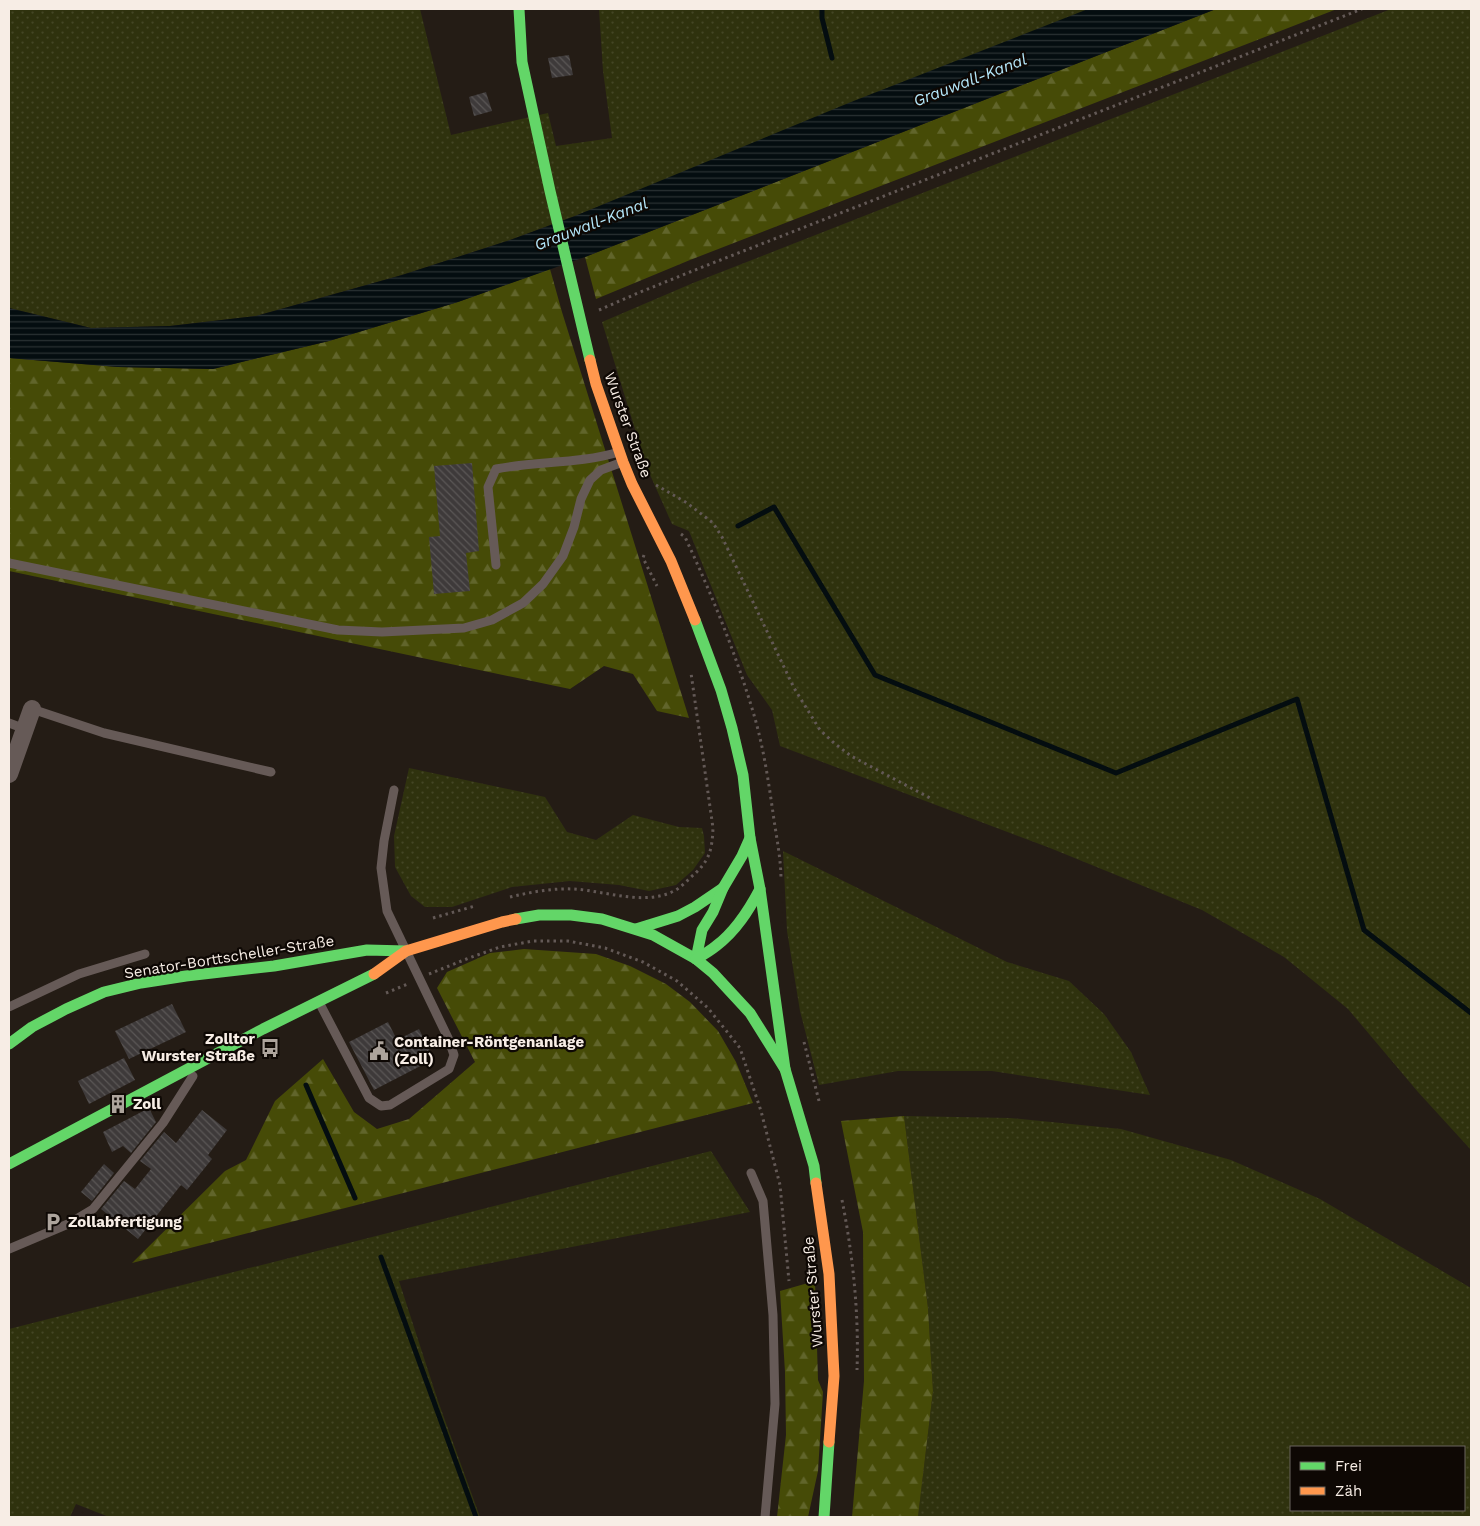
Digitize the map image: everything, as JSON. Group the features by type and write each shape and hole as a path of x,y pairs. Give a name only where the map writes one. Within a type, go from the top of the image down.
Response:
{"main road":[{"name":"Wurster Straße","path":"519,9 522,62 550,191 596,384 632,484 671,561 698,628 721,690 743,775 750,838 760,889 785,1069 814,1166 829,1274 834,1376 824,1517"},
{"path":"696,959 702,930 750,838"},
{"path":"636,929 678,916 723,888"},
{"path":"696,959 719,945 734,930 760,889"},
{"name":"Senator-Borttscheller-Straße","path":"9,1044 32,1027 104,992 141,983 274,966 367,950 406,951 502,922 539,915 571,915 602,919 636,929 671,944 696,959"},
{"name":"Senator-Borttscheller-Straße","path":"9,1164 318,1001 370,977 406,951"},
{"name":"Wurster Straße","path":"696,959 713,973 750,1014 785,1069"}],"street":[{"path":"13,747 32,710"}],"lane":[{"path":"496,564 488,487 496,469 515,465 606,456 621,457"},
{"path":"9,563 338,630 382,632 464,628 492,620 523,603 543,584 562,556 590,480 621,457"},
{"path":"32,710 104,733 271,772"},
{"path":"318,1001 369,1098 381,1106 390,1105 449,1069 454,1055 449,1040 387,911 381,868 384,840 394,790"},
{"path":"9,1007 79,974 145,954"},
{"path":"9,1249 68,1224 93,1209 162,1123 203,1061"},
{"path":"751,1173 764,1201 773,1315 775,1404 765,1517"}],"path":[{"path":"579,317 638,292 1362,9"},
{"path":"632,484 645,480 654,484 687,503 713,523 722,537 794,688 820,730 851,756 930,798"},
{"path":"644,550 643,558 660,592"},
{"path":"506,898 531,892 573,889 644,898 661,896 678,889 707,861 712,843 713,828 691,673 688,666"},
{"path":"432,919 482,904"},
{"path":"370,977 382,995 500,947 533,941 568,941 605,948 643,962 677,980 708,1008 740,1048 761,1111 780,1185 789,1281"}],"green space":[{"path":"9,9 420,9 451,135 548,113 556,146 612,138 603,71 599,9 1090,9 575,216 507,241 402,275 256,316 170,326 91,328 9,308"},
{"path":"1216,9 1337,9 690,260 596,299 585,257"},
{"path":"1391,9 1471,9 1471,1150 1418,1092 1348,1009 1284,957 1202,910 1050,848 780,746 772,710 747,675 689,531 672,524 647,468 602,322 693,283"},
{"path":"550,269 689,718 657,711 633,674 604,666 570,689 9,571 9,358 118,367 213,369 329,341 458,302"},
{"path":"409,768 545,797 567,832 596,840 633,815 679,827 702,828 705,853 693,870 676,885 649,891 619,885 570,881 512,887 452,907 425,907 411,896 395,867 394,836"},
{"path":"783,851 1007,962 1069,981 1104,1014 1131,1052 1150,1095 992,1071 898,1071 819,1085 800,1011 787,931"},
{"path":"524,949 596,954 630,966 666,984 690,1002 718,1031 736,1062 753,1103 132,1263 225,1171 246,1160 275,1101 323,1059 354,1112 377,1129 409,1119 475,1062 437,988 447,972 490,953"},
{"path":"904,1116 1010,1118 1121,1129 1231,1160 1320,1199 1471,1288 1471,1517 918,1517 933,1391 928,1308"},
{"path":"904,1116 928,1308 933,1391 918,1517 852,1517 864,1381 863,1232 841,1121"},
{"path":"711,1151 750,1212 399,1281 438,1401 480,1517 109,1517 76,1504 70,1517 9,1517 9,1329"},
{"path":"815,1281 818,1380 823,1392 818,1471 808,1517 777,1517 786,1435 785,1372 780,1291"}],"water":[{"name":"Grauwall-Kanal","path":"1088,9 1216,9 585,257 458,302 329,341 213,369 118,367 9,358 9,308 91,328 170,326 256,316 402,275 507,241 575,216 851,102"}],"building":[{"path":"569,55 573,75 552,78 548,58"},
{"path":"486,92 492,111 474,116 469,97"},
{"path":"472,463 479,551 466,553 470,591 434,594 429,537 440,536 434,466"},
{"path":"172,1004 186,1032 129,1059 115,1031"},
{"name":"Container-Röntgenanlage (Zoll)","path":"388,1022 397,1040 419,1029 434,1059 374,1090 349,1042"},
{"path":"124,1058 135,1080 89,1104 78,1081"},
{"path":"149,1108 156,1122 131,1153 123,1146 112,1152 103,1132"},
{"path":"202,1110 227,1130 208,1155 212,1159 187,1190 181,1185 138,1239 101,1209 124,1181 135,1189 151,1169 140,1161 164,1132 176,1143"},
{"path":"104,1164 114,1173 92,1201 81,1192"}],"waterway":[{"path":"822,9 822,18 832,58"},
{"path":"738,526 774,507 875,675 1116,773 1297,699 1364,930 1471,1013"},
{"path":"306,1085 355,1198"},
{"path":"381,1257 476,1517"}],"traffic: fast":[{"path":"519,9 522,62 590,360"},
{"path":"695,620 721,690 743,775 750,838 760,889 785,1069"},
{"path":"696,959 702,930 750,838"},
{"path":"636,929 678,916 723,888"},
{"path":"696,959 714,948 730,934 747,912 760,889"},
{"path":"516,919 539,915 571,915 602,919 653,935 696,959 713,973 750,1013 785,1069 814,1166 816,1183"},
{"path":"9,1044 32,1027 66,1009 104,992 141,983 274,966 367,950 406,951"},
{"path":"9,1164 263,1029 374,974"},
{"path":"824,1517 829,1442"}],"traffic: slow":[{"path":"590,360 596,384 623,462 671,561 695,620"},
{"path":"374,974 406,951 516,919"},
{"path":"816,1183 829,1274 834,1376 829,1442"}],"place":[{"name":"Zolltor Wurster Straße","path":"270,1048"},
{"name":"Container-Röntgenanlage (Zoll)","path":"379,1051"},
{"name":"Zoll","path":"118,1104"},
{"name":"Zollabfertigung","path":"53,1222"}]}
